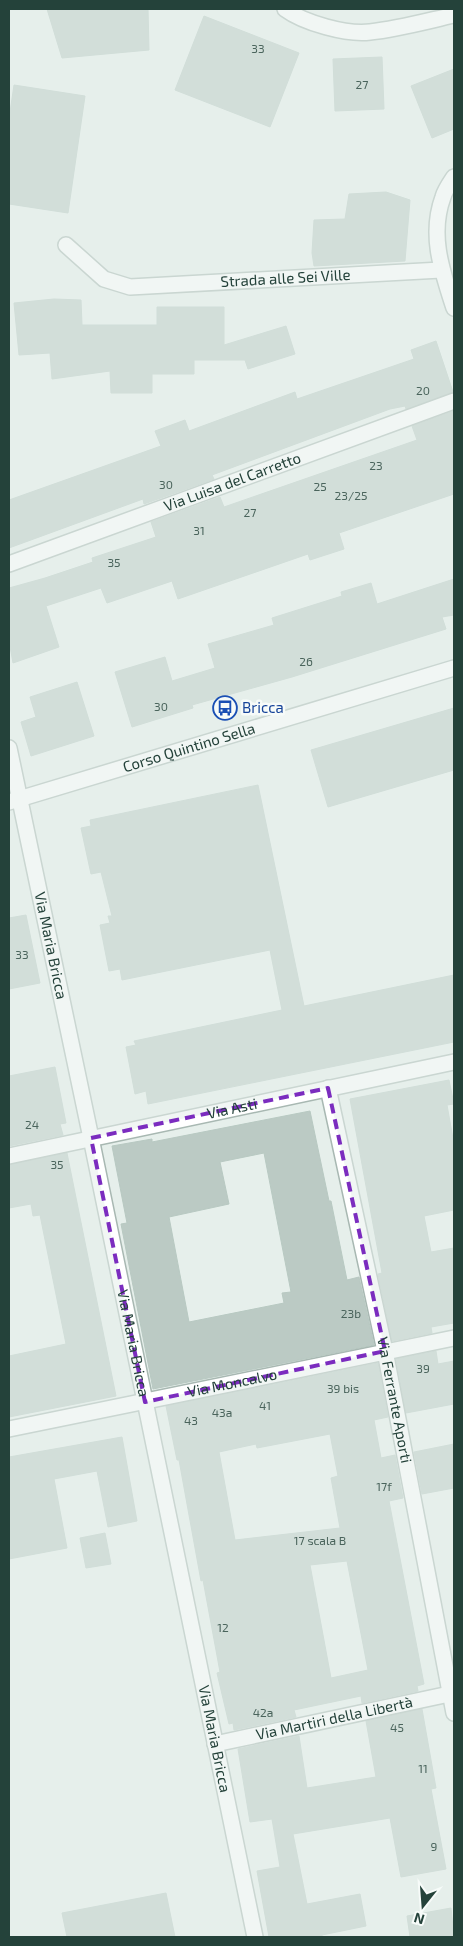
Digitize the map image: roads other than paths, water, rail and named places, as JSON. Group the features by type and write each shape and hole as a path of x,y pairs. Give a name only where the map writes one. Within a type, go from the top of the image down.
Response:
{"street":[{"path":"285,9 296,17 332,28 368,32 454,15"},
{"path":"454,177 443,196 436,226 442,270 454,308"},
{"name":"Strada alle Sei Ville","path":"66,244 104,279 130,287 442,270"},
{"name":"Via Luisa del Carretto","path":"9,564 454,401"},
{"name":"Corso Quintino Sella","path":"14,800 454,668"},
{"name":"Via Maria Bricca","path":"9,748 14,800 91,1138 255,1937"},
{"name":"Via Asti","path":"9,1156 454,1062"},
{"name":"Via Ferrante Aporti","path":"328,1088 385,1351 452,1693 454,1713"},
{"name":"Via Moncalvo","path":"9,1428 454,1338"},
{"name":"Via Martiri della Libertà","path":"215,1744 452,1693"}],"place":[{"name":"Bricca","path":"225,708"}]}
